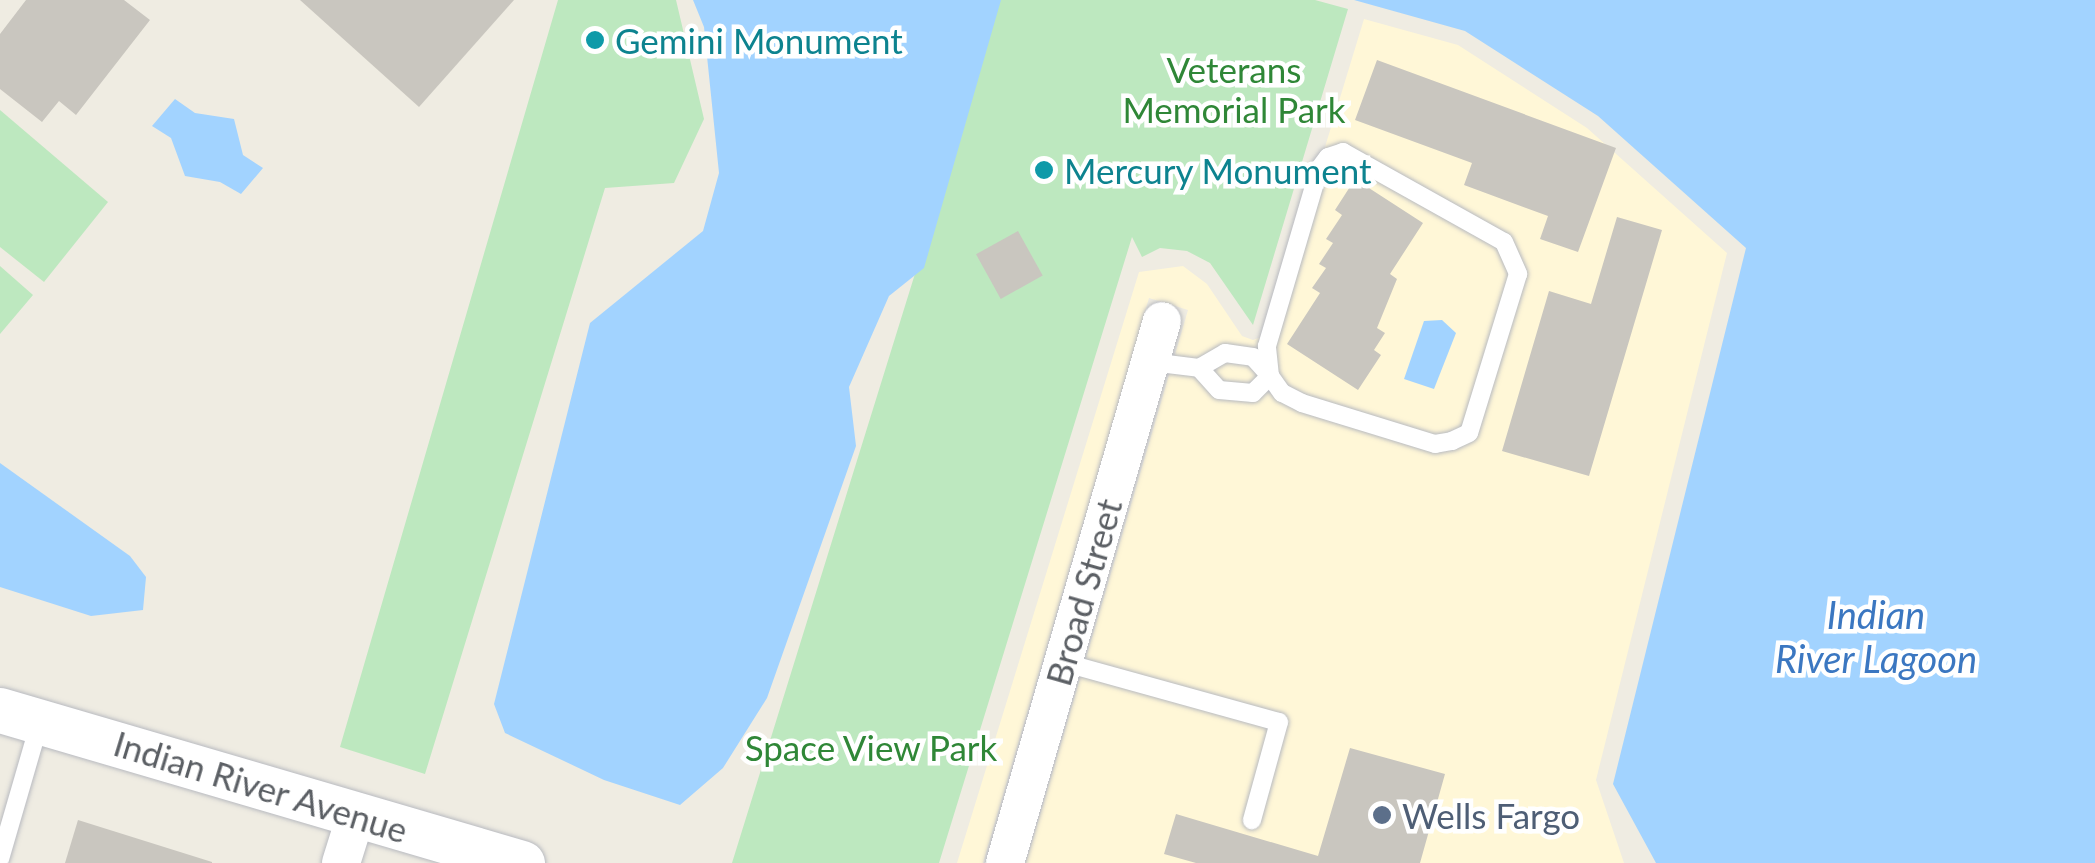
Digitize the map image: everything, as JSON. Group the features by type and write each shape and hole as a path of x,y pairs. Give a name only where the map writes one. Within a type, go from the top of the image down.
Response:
{"street":[{"name":"Broad Street","path":"1005,863 1162,321"},
{"name":"Indian River Avenue","path":"20,716 522,863"},
{"path":"341,863 356,814"}],"lane":[{"path":"1151,362 1199,368 1225,353 1253,357 1270,376 1282,392 1302,403 1435,444 1469,433 1518,274 1504,242 1361,158 1328,157 1268,346 1270,376 1252,394 1219,390 1199,368"},
{"path":"1062,662 1278,722 1252,820"},
{"path":"0,859 20,716"}],"shaded area":[{"path":"1364,19 1458,45 1587,128 1727,253 1596,780 1624,863 1026,863 1188,310 1149,298 983,863 957,863 1139,272 1183,266 1207,284 1242,336 1253,340 1268,334"}],"green space":[{"path":"558,0 676,0 704,119 674,183 605,188 425,774 340,747"},
{"name":"Space View Park","path":"1000,0 1315,0 1348,9 1253,325 1210,263 1187,251 1160,248 1142,257 1132,237 939,863 732,863"},
{"path":"0,110 108,202 44,282 0,247"},
{"path":"0,266 33,295 0,334"}],"water":[{"path":"693,0 1001,0 924,268 889,296 849,387 856,446 767,698 723,768 680,805 604,780 505,733 494,704 590,323 703,231 719,173 704,27"},
{"name":"Indian River Lagoon","path":"1354,0 2095,0 2095,863 1656,863 1613,784 1746,248 1598,116 1465,31"},
{"path":"175,99 195,113 234,119 243,155 263,168 241,194 220,182 185,176 171,138 152,126"},
{"path":"1442,320 1456,333 1434,389 1404,379 1424,321"},
{"path":"0,463 130,556 146,577 143,610 91,616 0,587"}],"building":[{"path":"26,0 124,0 150,20 76,115 59,101 42,122 0,89 0,34"},
{"path":"300,0 514,0 419,107"},
{"path":"1377,60 1616,148 1578,252 1540,239 1548,216 1464,185 1472,163 1355,120"},
{"path":"1355,179 1423,223 1390,274 1397,279 1377,328 1385,333 1374,350 1381,355 1358,390 1287,344 1320,293 1312,288 1326,268 1319,264 1333,243 1326,239 1342,215 1335,210"},
{"path":"1617,217 1662,230 1589,476 1502,451 1549,291 1591,304"},
{"path":"1018,231 1043,276 1001,299 976,254"},
{"name":"Wells Fargo","path":"1350,748 1445,774 1420,863 1196,863 1164,854 1176,814 1318,856"},
{"path":"78,820 212,862 212,863 65,863"}],"place":[{"name":"Gemini Monument","path":"595,40"},
{"name":"Mercury Monument","path":"1044,170"},
{"name":"Wells Fargo","path":"1382,815"}],"park label":[{"name":"Veterans Memorial Park","path":"1234,89"}]}
